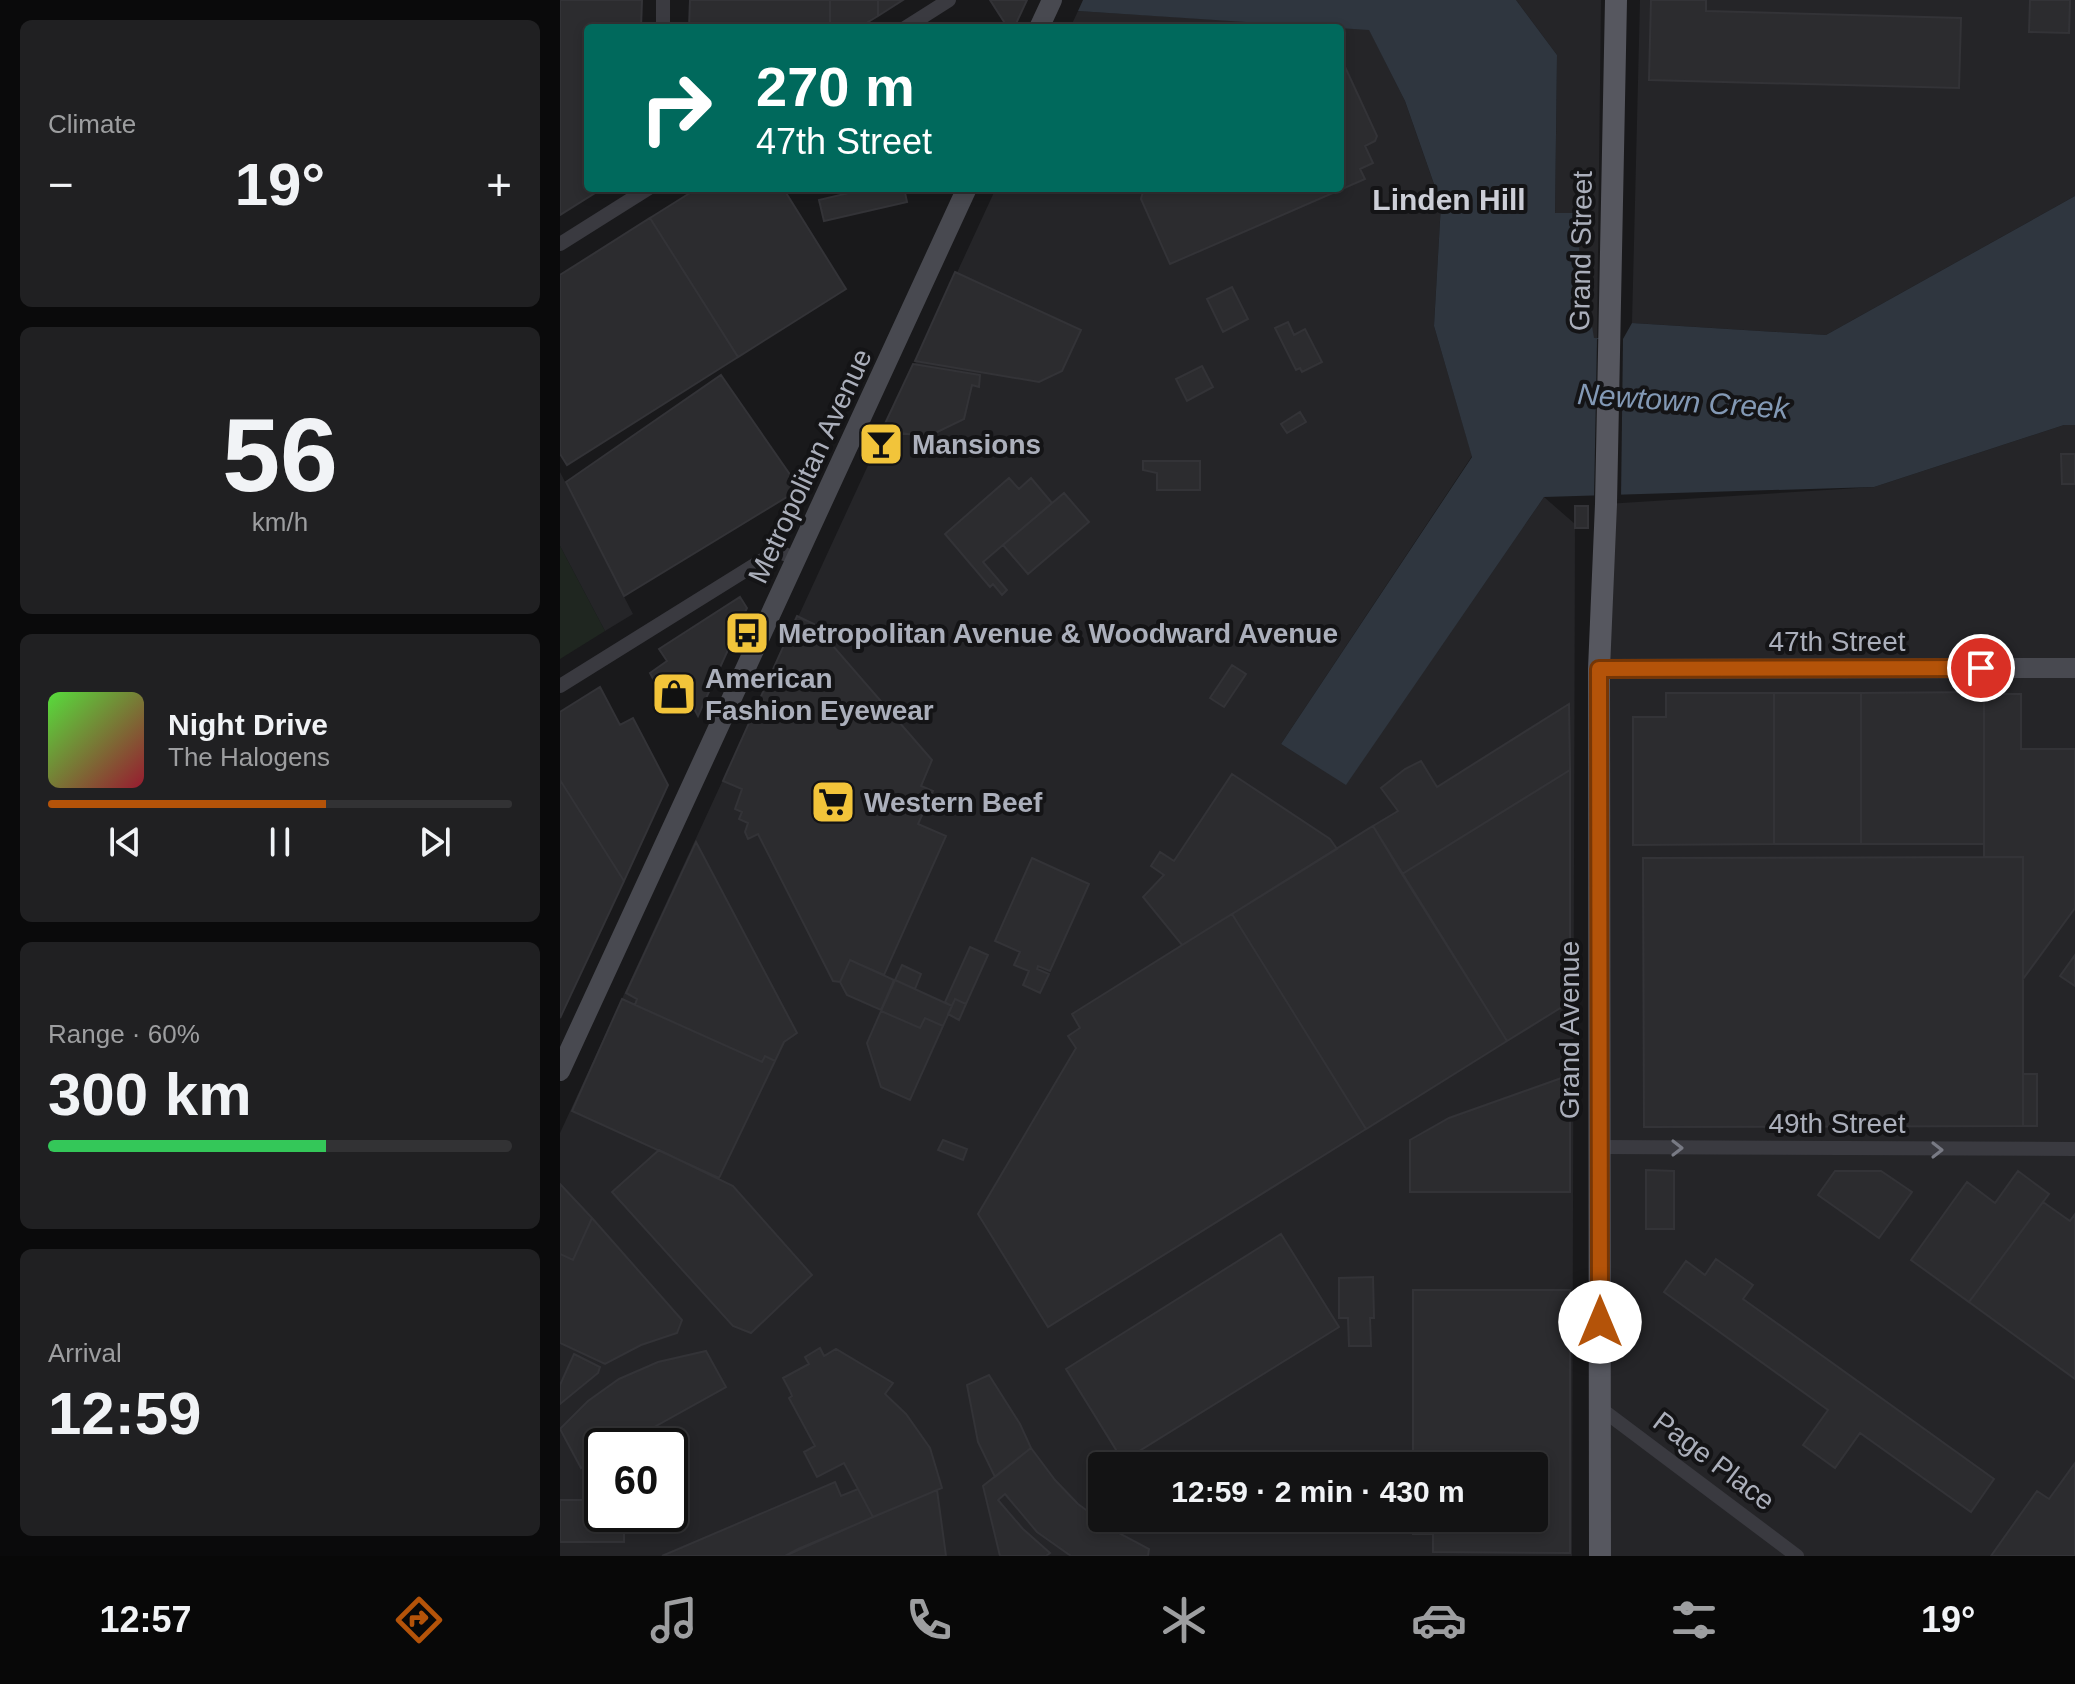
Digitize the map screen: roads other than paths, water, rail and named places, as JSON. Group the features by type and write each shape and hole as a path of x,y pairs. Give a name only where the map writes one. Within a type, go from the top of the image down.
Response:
{"main road":[{"path":"1041,24 1052,0"},
{"name":"Grand Street","path":"1606,504 1616,0"},
{"name":"Metropolitan Avenue","path":"560,1071 965,192"},
{"name":"Grand Avenue","path":"1600,1556 1599,669 1606,504"},
{"name":"47th Street","path":"1599,669 2075,668"}],"street":[{"path":"663,0 663,24"},
{"path":"911,24 949,0"},
{"path":"560,244 643,192"},
{"path":"560,686 777,551 797,559"},
{"name":"49th Street","path":"1599,1147 2075,1149"},
{"name":"Page Place","path":"1600,1408 1797,1556"}],"water":[{"name":"Newtown Creek","path":"1083,0 1516,0 1557,55 1555,213 1573,213 1594,338 1623,339 1632,323 1826,335 2075,196 2075,425 2064,425 1874,487 1544,497 1346,785 1281,744 1472,457 1434,326 1441,204 1405,101 1369,30 1344,28 1344,24 1277,24 1078,11"}],"place":[{"name":"Mansions","path":"881,444"},
{"name":"Metropolitan Avenue & Woodward Avenue","path":"747,633"},
{"name":"American Fashion Eyewear","path":"674,694"},
{"name":"Western Beef","path":"833,802"}],"district":[{"name":"Linden Hill","path":"1449,199"}]}
